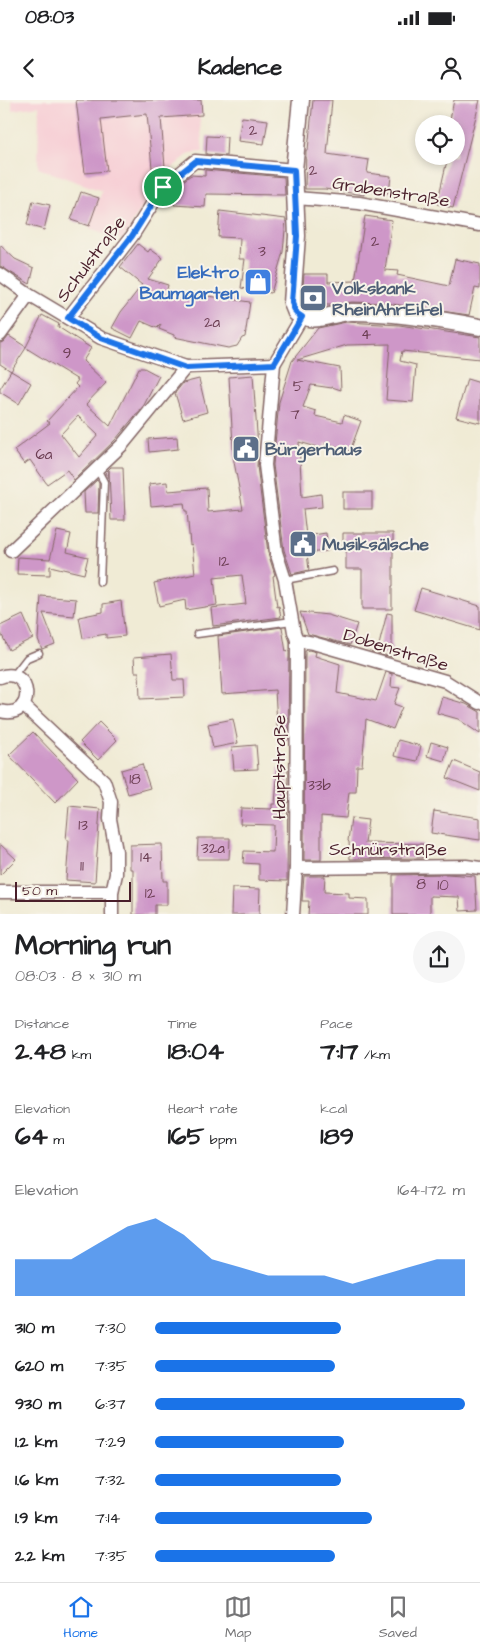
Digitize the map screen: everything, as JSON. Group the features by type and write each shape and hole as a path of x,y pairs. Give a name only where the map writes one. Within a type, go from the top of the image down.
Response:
{"street":[{"path":"302,100 294,170 297,236 292,303 296,313 309,320 351,312 422,316 480,328"},
{"name":"Schulstraße","path":"68,318 132,236 163,187 196,161 294,170"},
{"name":"Grabenstraße","path":"296,198 359,203 480,225"},
{"path":"0,274 29,295 101,338 186,368 274,364 302,317"},
{"path":"0,335 29,295"},
{"name":"Hauptstraße","path":"274,364 265,466 276,552 285,580 298,640 296,868 293,914"},
{"path":"12,552 122,445 186,368"},
{"name":"Dobenstraße","path":"298,640 446,681 480,703"},
{"path":"0,677 14,676 23,682 26,688 26,700 23,705 13,712 0,711"},
{"path":"23,705 104,781 110,802 110,819 116,851 112,914"},
{"name":"Schnürstraße","path":"296,868 466,866 480,868"},
{"path":"0,892 112,892"}],"lane":[{"path":"97,469 104,482 100,582"},
{"path":"285,580 334,571"},
{"path":"197,634 293,620"},
{"path":"14,676 27,658 39,653"}],"shaded area":[{"path":"12,100 198,100 203,152 190,153 160,178 122,240 89,229 102,191 38,168 39,106 12,110"}],"building":[{"path":"76,100 201,100 202,115 161,118 165,167 152,168 147,114 101,119 107,171 85,173"},
{"path":"313,100 332,100 327,154 369,160 367,173 391,176 389,193 365,190 364,195 325,189 305,189 306,150 308,150"},
{"path":"454,100 480,100 465,160 465,115 451,115"},
{"path":"242,117 268,120 264,144 238,141"},
{"path":"207,136 227,137 226,156 206,154"},
{"path":"446,165 464,165 453,208 437,204"},
{"path":"205,170 284,177 285,195 206,194 205,207 174,205 175,190 182,191 183,181 191,175 205,176"},
{"path":"81,192 99,198 89,226 71,220"},
{"path":"33,201 50,205 44,230 27,225"},
{"path":"220,211 286,219 283,252 271,293 241,288 245,259 239,259 240,238 218,237"},
{"path":"365,216 392,220 385,270 398,271 397,275 449,286 455,259 480,264 480,289 475,288 469,315 385,303 352,302 331,305 304,305 302,301 304,274 328,274 328,282 355,281"},
{"path":"138,244 148,252 150,249 163,258 148,279 168,285 165,298 191,299 192,296 208,298 208,296 250,302 245,337 242,338 237,346 228,348 174,337 174,335 159,329 161,324 157,328 141,321 132,338 112,328 121,312 142,285 120,267"},
{"path":"0,245 15,259 34,268 30,284 0,266"},
{"path":"42,315 59,324 58,327 91,348 83,361 106,383 86,404 110,426 139,368 144,368 159,376 144,405 116,439 74,480 67,470 47,484 30,460 24,464 14,450 50,423 47,421 78,387 75,384 78,380 26,348 11,371 0,364 0,343 4,342 9,336 26,347","holes":["78,416 98,435 79,457 61,434"]},
{"path":"346,322 399,325 480,337 480,359 402,351 400,361 416,365 413,402 386,400 390,344 347,345 297,360 340,368 341,390 311,385 303,407 316,411 315,416 342,422 344,415 361,421 350,451 326,443 324,449 299,442 302,497 321,494 322,507 303,509 306,536 326,533 328,551 307,553 309,570 292,574 284,550 273,465 279,402 292,361 318,328"},
{"path":"11,371 31,383 19,404 0,392"},
{"path":"253,375 258,448 257,466 268,553 275,575 273,576 277,607 279,606 281,617 213,626 211,608 246,604 242,575 214,578 217,605 186,610 185,600 159,606 154,583 195,574 187,511 185,511 184,503 151,506 149,484 167,482 168,491 207,488 208,512 243,509 234,462 229,377"},
{"path":"199,379 207,412 183,419 175,393 183,383"},
{"path":"467,379 480,383 480,423 456,417"},
{"path":"177,437 178,449 149,452 148,439"},
{"path":"111,467 123,467 125,520 111,520 109,470 108,478 105,473"},
{"path":"97,480 99,483 98,513 85,513 84,492"},
{"path":"343,492 372,492 372,509 343,509"},
{"path":"57,531 71,534 67,552 88,557 84,574 50,566 50,575 17,574 18,557 50,559"},
{"path":"343,533 393,533 392,609 362,609 362,569 346,569 346,548 343,549"},
{"path":"421,588 480,606 480,630 414,610"},
{"path":"41,596 76,599 74,616 43,613 55,644 42,649 38,639"},
{"path":"121,601 125,636 106,638 106,634 83,638 79,617 103,612 103,604"},
{"path":"300,612 328,615 357,624 350,645 308,634"},
{"path":"387,613 392,614 392,657 377,653"},
{"path":"23,615 33,638 9,650 0,631 0,626"},
{"path":"282,627 286,652 289,651 288,740 278,741 275,690 222,694 218,636"},
{"path":"305,651 316,652 315,656 340,664 337,693 376,701 386,672 392,674 391,687 400,688 394,704 402,707 393,729 366,719 362,766 357,766 356,792 349,792 346,818 321,816 321,860 304,860"},
{"path":"171,654 173,680 184,680 185,697 140,699 139,672 135,672 134,657"},
{"path":"442,697 466,704 480,712 480,734 458,719 437,713"},
{"path":"233,719 238,743 213,748 208,724"},
{"path":"99,722 117,740 98,760 80,742"},
{"path":"33,732 78,779 55,803 9,755"},
{"path":"398,740 421,746 417,761 394,756"},
{"path":"431,742 448,747 444,761 427,756"},
{"path":"256,745 258,769 234,770 232,747"},
{"path":"454,761 480,772 480,791 447,778"},
{"path":"142,764 150,788 128,794 121,770"},
{"path":"278,768 288,769 287,881 259,880 259,864 243,863 244,851 273,852 274,825 240,824 241,808 272,809 272,804 275,804"},
{"path":"69,806 100,809 95,882 66,880 69,840 66,840"},
{"path":"434,811 480,818 480,840 431,833"},
{"path":"351,818 368,820 365,843 423,844 422,858 350,859 348,841"},
{"path":"198,838 230,838 229,859 197,859"},
{"path":"0,844 16,859 0,875"},
{"path":"162,844 163,881 167,881 167,905 155,905 155,914 133,914 133,869 130,869 130,845"},
{"path":"447,874 475,876 477,910 460,911 459,897 430,896 430,914 393,914 393,875"},
{"path":"304,876 325,876 324,892 349,893 349,898 368,899 368,914 308,914 309,901 302,901"},
{"path":"232,888 260,889 259,914 231,914"}],"place":[{"name":"Elektro Baumgarten","path":"258,282"},
{"name":"Volksbank RheinAhrEifel","path":"313,298"},
{"name":"Bürgerhaus","path":"246,449"},
{"name":"Musiksälsche","path":"303,544"}],"route":[{"path":"196,161 294,170 297,236 292,303 296,313 302,317 274,364 186,368 101,338 68,318 132,236 163,187 196,161"}]}
